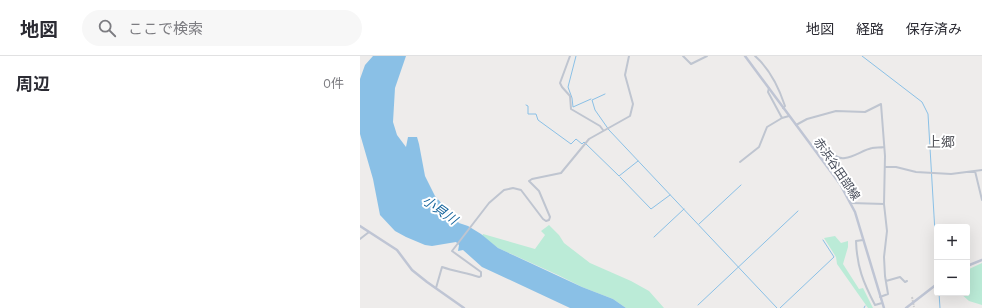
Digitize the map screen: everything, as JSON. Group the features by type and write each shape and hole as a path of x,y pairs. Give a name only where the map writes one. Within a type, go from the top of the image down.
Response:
{"main road":[{"name":"赤浜谷田部線","path":"745,56 840,184 851,203 884,308"},
{"path":"360,226 397,250 412,270 464,308"},
{"path":"970,265 982,260"},
{"path":"906,308 934,286"}],"street":[{"path":"570,56 560,83 570,96 571,109 600,126 603,130"},
{"path":"436,288 442,267 457,272 479,277 481,276 481,272 452,253 456,245 471,226 495,197 504,190 513,188 521,190 543,219 548,221 550,217 539,191 529,182 532,179 561,173 589,139 630,116 633,109 633,104 626,75 629,56"},
{"path":"683,56 691,64 707,56"},
{"path":"755,56 772,76 785,106 784,108"},
{"path":"768,88 768,92 782,118"},
{"path":"796,125 807,119 836,111 865,112 881,104 885,167 884,204 887,231 884,257 888,294 880,297"},
{"path":"740,162 758,147 767,127 782,118 789,116"},
{"path":"818,156 831,152 838,157 844,158 872,148 884,147"},
{"path":"885,167 896,167 916,172 944,174 959,174 982,170"},
{"path":"975,171 982,200"},
{"path":"851,203 884,204"},
{"path":"360,239 369,232"},
{"path":"863,240 856,241 857,262 862,279 875,305 882,303"},
{"path":"886,281 900,277 905,282 907,281"}],"green space":[{"path":"549,225 559,235 564,243 590,263 631,281 649,291 664,308 626,308 613,299 582,287 498,248 482,236 483,234 535,249 545,235 541,231"},
{"path":"835,236 841,243 848,241 848,247 843,264 859,289 863,288 873,308 868,308 837,264 836,257 824,238"},
{"path":"982,263 982,305 969,301 963,296 970,296 970,269"}],"water":[{"name":"小貝川","path":"373,56 406,56 395,88 393,122 397,135 406,147 408,137 417,137 425,176 435,196 459,223 468,226 481,234 498,248 582,287 613,299 626,308 570,308 482,267 463,250 458,251 459,245 456,242 432,246 425,245 395,231 380,215 373,179 360,134 360,79 365,65"}],"waterway":[{"path":"576,56 568,87 572,98 573,107 591,99"},
{"path":"862,56 922,102 928,114 937,260"},
{"path":"605,94 592,100 595,110 609,130 777,308"},
{"path":"526,105 528,106 528,114 536,114 538,120 571,144 576,139 582,144 584,142 619,176 638,161"},
{"path":"620,177 651,209 670,195"},
{"path":"699,224 741,185"},
{"path":"654,237 684,209"},
{"path":"698,305 798,211"},
{"path":"780,308 834,257 823,240"},
{"path":"939,296 940,308"}],"tunnel":[{"path":"912,297 914,307"}],"district":[{"name":"上郷","path":"941,142"}]}
